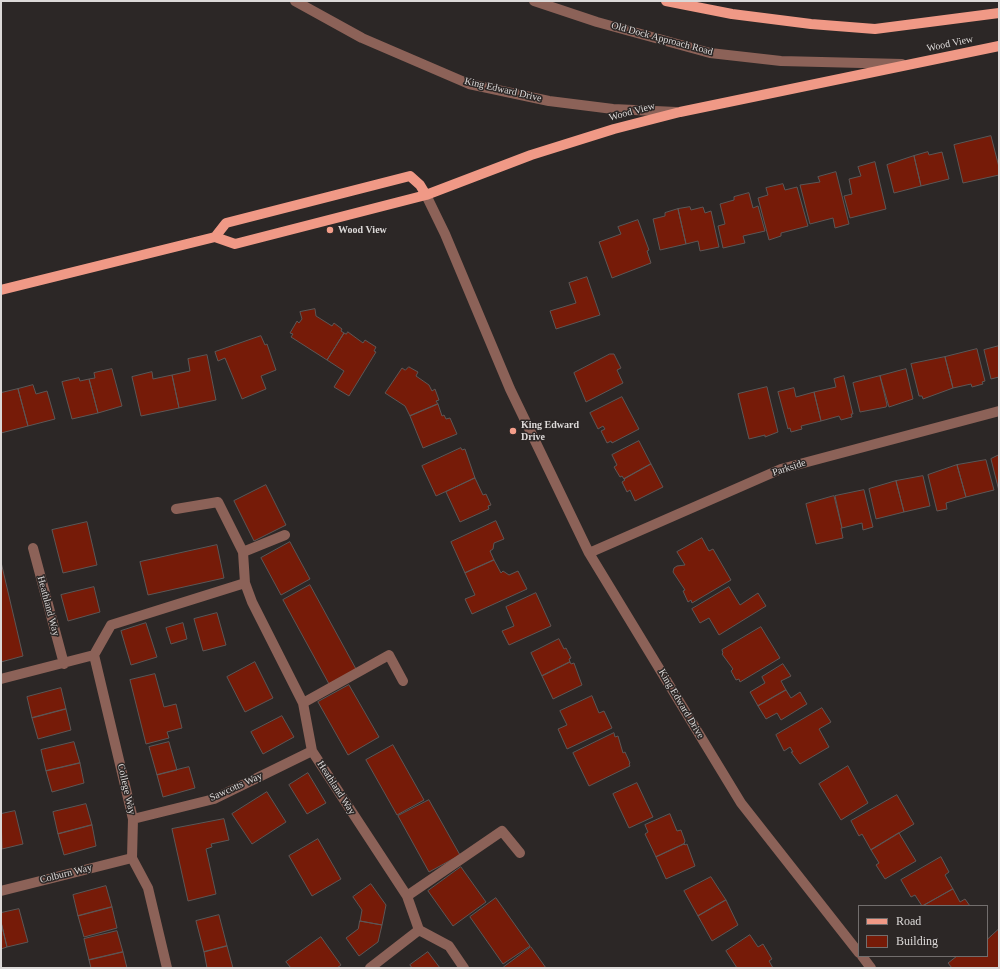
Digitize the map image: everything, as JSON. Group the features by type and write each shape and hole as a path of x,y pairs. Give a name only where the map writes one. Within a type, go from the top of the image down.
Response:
{"main road":[{"path":"666,1 732,14 811,24 875,29 999,13"},
{"name":"Wood View","path":"215,237 236,244 426,195 539,153 614,129 680,112 999,46"},
{"path":"1,290 215,237 226,223 410,176 420,185 426,195"}],"street":[{"name":"King Edward Drive","path":"296,1 362,38 469,84 549,101 614,109 680,112"},
{"name":"Old Dock Approach Road","path":"534,1 597,22 710,53 781,61 913,64"},
{"name":"King Edward Drive","path":"426,195 445,234 510,389 589,553 740,803 858,952"},
{"name":"Parkside","path":"589,553 781,469 999,411"},
{"path":"176,509 218,502 243,552 285,535"},
{"name":"Heathland Way","path":"33,548 64,664"},
{"name":"Heathland Way","path":"243,552 245,583 252,602 303,703 312,751 407,896 419,930"},
{"path":"1,679 64,664 94,655 111,625 245,583"},
{"name":"College Way","path":"94,655 133,819 132,858 148,888 167,968"},
{"path":"303,703 389,655 403,681"},
{"name":"Sawcotts Way","path":"133,819 214,798 312,751"},
{"path":"407,896 502,831 520,853"},
{"name":"Colburn Way","path":"1,891 132,858"},
{"path":"370,968 419,930 449,946 464,968"},
{"path":"863,957 871,968"}],"building":[{"path":"991,136 999,167 999,175 963,183 954,145"},
{"path":"928,152 929,155 942,152 949,179 921,186 914,156"},
{"path":"914,156 921,186 894,193 887,165"},
{"path":"875,162 886,209 850,218 844,196 852,194 849,179 861,176 858,167"},
{"path":"836,172 849,224 835,228 833,218 810,224 800,185 820,182 818,177"},
{"path":"783,184 785,190 797,187 808,226 781,233 781,236 769,240 758,198 768,195 766,188"},
{"path":"749,193 753,208 758,206 765,231 743,236 745,243 723,248 718,226 725,224 720,204 734,200 734,197"},
{"path":"690,207 691,210 703,207 705,213 711,211 719,247 700,251 698,241 686,244 678,209"},
{"path":"678,209 686,244 660,250 653,219 665,216 665,213"},
{"path":"638,220 649,250 647,251 651,263 612,278 599,242 621,234 618,227"},
{"path":"587,277 600,315 556,329 550,311 576,303 569,283"},
{"path":"315,309 316,316 332,326 334,323 342,329 341,331 344,333 327,360 291,337 293,334 290,333 297,321 299,323 302,319 300,312"},
{"path":"348,332 363,343 365,340 376,347 374,351 376,352 349,396 334,387 344,371 327,360 344,333 346,334"},
{"path":"261,336 265,345 267,344 276,370 261,376 266,389 242,399 225,358 218,361 215,352"},
{"path":"999,346 999,377 991,379 984,350"},
{"path":"977,349 985,381 982,382 983,384 972,387 971,384 953,388 945,357"},
{"path":"610,354 614,354 621,368 617,370 623,383 586,402 574,373"},
{"path":"207,355 216,400 179,408 172,375 190,371 188,359"},
{"path":"945,357 953,388 923,399 922,396 919,396 911,364"},
{"path":"409,367 418,372 416,376 429,385 432,391 435,389 439,400 436,401 438,404 410,416 405,406 385,393 402,368 405,370"},
{"path":"112,369 122,406 98,413 89,379 95,378 94,373"},
{"path":"906,369 913,399 889,407 880,376"},
{"path":"152,372 153,379 172,375 179,408 141,416 132,377"},
{"path":"844,376 853,414 851,414 852,417 841,420 839,416 821,421 814,392 836,387 834,379"},
{"path":"880,376 887,405 886,407 860,412 853,383"},
{"path":"79,378 80,381 89,379 98,413 72,419 62,382"},
{"path":"33,385 36,394 47,391 55,419 28,426 18,389"},
{"path":"767,387 778,432 765,437 765,435 749,439 738,394"},
{"path":"794,388 796,397 814,392 821,421 801,426 802,429 791,432 790,428 788,429 778,392"},
{"path":"18,389 28,426 1,433 1,393"},
{"path":"622,397 639,429 612,443 611,441 607,443 601,431 605,429 603,426 598,429 590,413"},
{"path":"438,404 442,416 444,415 446,419 450,418 457,434 423,448 410,416"},
{"path":"639,441 651,464 624,479 622,476 620,477 614,467 617,465 612,455"},
{"path":"461,448 462,450 465,449 475,478 436,496 422,466"},
{"path":"999,455 999,491 991,459"},
{"path":"986,460 994,490 966,497 957,465"},
{"path":"651,464 663,487 635,501 630,490 627,492 622,482 625,480 624,479"},
{"path":"957,465 966,497 946,503 947,509 937,511 928,475"},
{"path":"923,476 930,506 904,512 896,481"},
{"path":"475,478 483,495 486,494 491,505 488,506 489,509 460,522 446,492"},
{"path":"896,481 904,512 876,519 869,489"},
{"path":"266,485 286,525 254,541 234,501"},
{"path":"864,490 873,527 863,530 862,523 842,528 835,496"},
{"path":"834,496 843,538 816,544 806,504"},
{"path":"496,521 504,539 494,543 493,549 490,551 494,560 465,573 451,542"},
{"path":"87,522 97,565 63,573 52,530"},
{"path":"702,538 709,551 713,549 731,580 692,603 691,600 688,602 683,591 685,590 673,572 674,568 677,566 685,565 677,552"},
{"path":"290,542 310,579 281,595 261,558"},
{"path":"217,545 224,578 148,595 140,562"},
{"path":"494,560 501,573 503,571 509,575 518,571 527,589 472,614 465,599 475,595 465,573"},
{"path":"1,562 23,656 1,662"},
{"path":"310,585 356,669 329,684 283,600"},
{"path":"94,587 100,612 68,621 61,595"},
{"path":"729,587 740,605 758,593 766,606 719,635 709,618 700,623 692,609"},
{"path":"536,593 551,626 509,645 502,631 514,626 506,607"},
{"path":"217,613 226,645 203,651 194,619"},
{"path":"146,623 157,657 131,665 121,631"},
{"path":"183,623 187,639 171,644 166,628"},
{"path":"761,627 780,658 740,682 739,679 736,680 731,671 733,669 722,654 722,650"},
{"path":"559,639 571,658 569,659 570,662 542,676 531,653"},
{"path":"255,662 273,698 245,712 227,677"},
{"path":"570,662 571,664 574,663 582,685 553,699 542,676"},
{"path":"783,664 791,676 781,681 786,690 758,706 750,692 765,683 762,677"},
{"path":"155,674 164,707 176,704 182,728 167,732 169,738 146,744 130,680"},
{"path":"349,685 379,737 348,755 318,702"},
{"path":"61,688 66,709 32,718 27,697"},
{"path":"786,690 791,698 800,692 807,704 781,720 777,713 766,719 758,706"},
{"path":"592,696 599,713 604,711 612,728 567,749 558,729 567,725 560,711"},
{"path":"822,708 831,722 819,729 829,747 800,764 791,752 793,752 790,747 784,751 776,735"},
{"path":"66,709 71,730 38,739 32,718"},
{"path":"282,716 294,737 263,754 251,732"},
{"path":"614,733 615,737 618,736 623,753 625,752 630,766 589,786 573,753"},
{"path":"74,742 80,763 46,771 41,750"},
{"path":"169,742 177,770 157,775 149,747"},
{"path":"393,745 424,800 397,815 366,760"},
{"path":"80,763 84,783 52,792 46,771"},
{"path":"848,766 868,803 841,820 819,784"},
{"path":"189,767 195,788 163,797 157,775"},
{"path":"308,773 326,803 307,814 289,785"},
{"path":"637,783 653,817 629,828 613,794"},
{"path":"267,792 286,822 252,844 232,814"},
{"path":"897,795 914,824 871,850 862,834 859,836 851,821"},
{"path":"429,800 460,855 429,872 398,816"},
{"path":"86,804 92,825 58,834 53,812"},
{"path":"15,811 23,844 2,849 1,814"},
{"path":"670,814 677,831 681,830 685,841 684,844 656,857 645,834 648,832 645,825"},
{"path":"224,819 229,840 211,844 212,847 206,849 216,894 188,901 172,829"},
{"path":"92,825 96,846 64,855 58,834"},
{"path":"899,833 916,861 885,879 876,865 879,863 871,850"},
{"path":"318,839 341,879 312,896 289,856"},
{"path":"687,844 695,866 666,879 656,857"},
{"path":"941,857 949,872 945,875 953,889 921,905 915,895 911,897 901,880"},
{"path":"461,867 486,902 453,926 428,891"},
{"path":"711,877 726,900 698,916 684,891"},
{"path":"371,884 386,905 382,925 360,921 362,910 353,897"},
{"path":"106,886 112,907 78,916 73,895"},
{"path":"953,889 960,902 965,899 969,905 925,905"},
{"path":"496,898 530,946 503,964 470,917"},
{"path":"726,900 738,925 712,941 698,916"},
{"path":"112,907 117,928 84,937 78,916"},
{"path":"19,909 28,942 7,947 1,922 1,913"},
{"path":"219,915 227,946 204,952 196,921"},
{"path":"360,921 382,925 378,942 359,956 346,938 358,929"},
{"path":"1,922 7,947 1,949"},
{"path":"999,929 999,968 952,968 948,963 956,957 988,957 988,939"},
{"path":"117,931 123,952 89,960 84,939"},
{"path":"750,935 758,947 763,944 772,959 769,961 773,968 737,968 726,951"},
{"path":"321,937 341,965 337,968 291,968 286,962"},
{"path":"227,946 233,968 207,968 204,952"},
{"path":"531,947 546,968 504,967"},
{"path":"123,952 127,968 91,968 89,960"},
{"path":"428,952 440,968 412,968 410,965"}],"place":[{"name":"Wood View","path":"330,230"},
{"name":"King Edward Drive","path":"513,431"}]}
